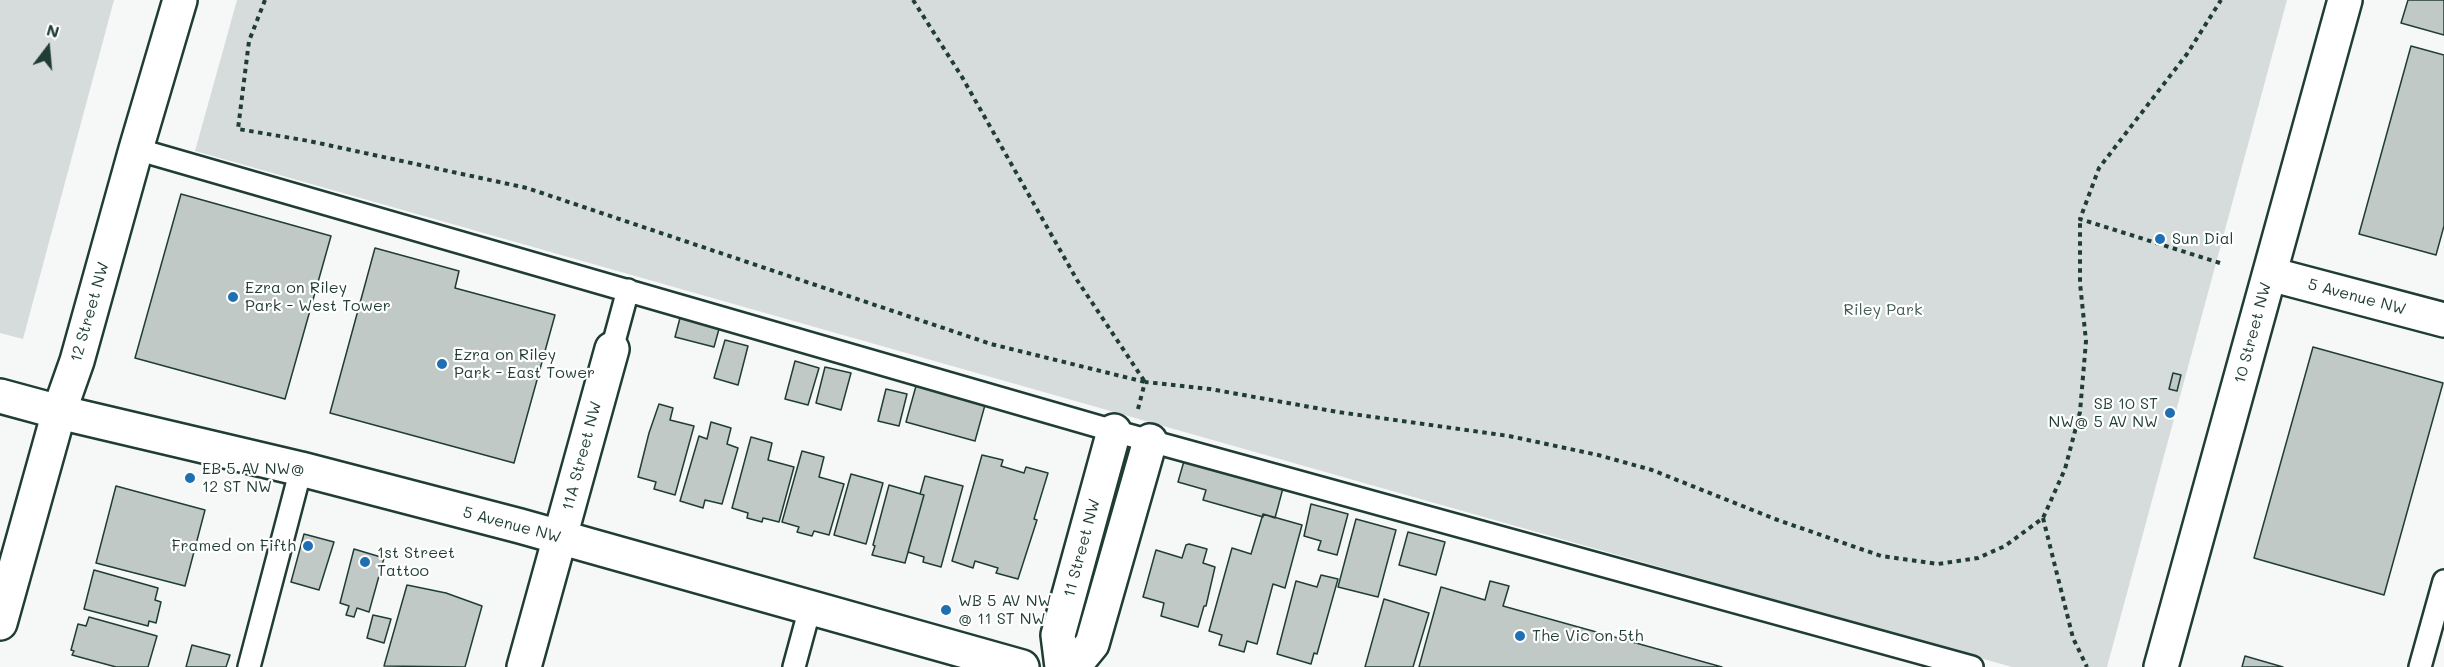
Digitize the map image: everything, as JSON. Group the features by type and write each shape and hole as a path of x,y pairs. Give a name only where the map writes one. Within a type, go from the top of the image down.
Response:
{"street":[{"name":"12 Street NW","path":"0,623 59,412 76,361 180,0"},
{"name":"10 Street NW","path":"2161,667 2345,0"},
{"name":"5 Avenue NW","path":"2270,274 2444,320"},
{"name":"11A Street NW","path":"524,667 612,349"},
{"name":"5 Avenue NW","path":"0,396 301,469 560,538 1022,667"},
{"name":"11 Street NW","path":"1062,667 1058,635 1132,435"},
{"path":"1073,667 1092,644 1132,435"}],"lane":[{"path":"136,149 1132,435 1972,667"},
{"path":"612,349 628,290"},
{"path":"249,667 301,469"},
{"path":"2420,667 2444,581"},
{"path":"794,667 810,608"}],"path":[{"path":"265,0 249,41 238,129 309,141 527,188 991,344 1145,382 1210,389 1338,412 1488,433 1598,455 1652,470 1775,519 1881,556 1938,564 1978,558 2005,546 2043,518 2065,469 2080,412 2086,341 2080,283 2080,219 2099,168 2187,54 2221,0"},
{"path":"913,0 962,77 1077,280 1145,382 1132,435"},
{"path":"2080,219 2220,263"},
{"path":"2043,518 2073,638 2087,667"}],"green space":[{"path":"0,0 114,0 23,339 0,333"},
{"name":"Riley Park","path":"237,0 2287,0 2107,667 2012,667 195,151"}],"building":[{"path":"2408,0 2444,0 2444,35 2401,23"},
{"path":"2411,46 2444,55 2444,226 2436,255 2359,234"},
{"name":"Ezra on Riley Park - West Tower","path":"181,194 331,236 285,399 135,358"},
{"name":"Ezra on Riley Park - East Tower","path":"375,248 459,271 455,288 555,315 514,463 330,413"},
{"path":"680,318 719,329 714,347 675,337"},
{"path":"725,340 748,346 738,385 714,378"},
{"path":"2313,347 2443,383 2384,595 2254,558"},
{"path":"795,361 819,368 808,405 785,399"},
{"path":"825,367 851,373 841,410 816,403"},
{"path":"2173,373 2181,375 2177,391 2169,389"},
{"path":"916,386 985,405 975,441 906,422"},
{"path":"886,389 907,394 899,426 878,421"},
{"path":"659,404 673,408 670,420 694,426 675,495 654,489 656,482 638,477"},
{"path":"711,422 731,428 727,444 738,448 722,504 705,500 703,508 680,501 699,436 707,439"},
{"path":"751,437 772,443 768,460 794,467 779,522 763,518 762,522 747,518 748,513 732,508"},
{"path":"802,451 824,457 819,477 844,484 829,535 814,531 812,536 797,532 799,527 782,522"},
{"path":"982,455 1003,460 1001,466 1024,473 1026,467 1048,473 1034,519 1037,520 1018,579 996,573 998,568 975,561 973,568 952,561"},
{"path":"1184,461 1283,488 1275,518 1263,514 1263,517 1203,500 1206,490 1178,482"},
{"path":"851,474 883,483 866,544 834,535"},
{"path":"925,476 963,486 941,567 923,562 924,557 908,552 924,495 920,494"},
{"path":"889,485 924,495 905,563 872,555"},
{"path":"116,486 205,510 185,586 96,563"},
{"path":"1311,504 1348,514 1337,555 1318,550 1321,541 1304,536"},
{"path":"1263,514 1302,525 1285,588 1273,584 1257,644 1247,641 1244,652 1219,645 1222,635 1209,631 1232,548 1251,554"},
{"path":"1356,519 1396,530 1378,597 1338,587"},
{"path":"1408,532 1445,542 1436,575 1399,565"},
{"path":"304,534 334,542 319,590 291,582"},
{"path":"1186,545 1207,549 1203,563 1215,567 1206,606 1204,606 1198,627 1161,616 1164,603 1143,597 1156,550 1182,558"},
{"path":"354,549 384,558 369,612 357,608 354,617 346,615 349,606 340,603"},
{"path":"94,570 158,588 155,600 161,602 156,623 149,621 148,626 84,609"},
{"path":"1321,575 1338,579 1317,654 1314,653 1311,664 1277,654 1296,581 1317,587"},
{"name":"The Vic on 5th","path":"1490,581 1509,586 1503,606 1722,667 1419,667 1441,587 1485,600"},
{"path":"407,585 446,593 482,606 465,667 384,666"},
{"path":"1384,599 1429,613 1413,667 1365,667"},
{"path":"373,615 391,619 384,643 367,638"},
{"path":"89,617 157,636 148,667 116,667 72,655 74,651 71,650 78,624 86,626"},
{"path":"192,645 230,655 226,667 186,667"},
{"path":"2245,656 2283,667 2242,667"}],"place":[{"name":"Sun Dial","path":"2160,239"},
{"name":"Ezra on Riley Park - West Tower","path":"233,297"},
{"name":"Ezra on Riley Park - East Tower","path":"442,364"},
{"name":"SB 10 ST NW@ 5 AV NW","path":"2170,413"},
{"name":"EB 5 AV NW@ 12 ST NW","path":"190,478"},
{"name":"Framed on Fifth","path":"308,546"},
{"name":"1st Street Tattoo","path":"365,562"},
{"name":"WB 5 AV NW @ 11 ST NW","path":"946,610"},
{"name":"The Vic on 5th","path":"1520,636"}]}
